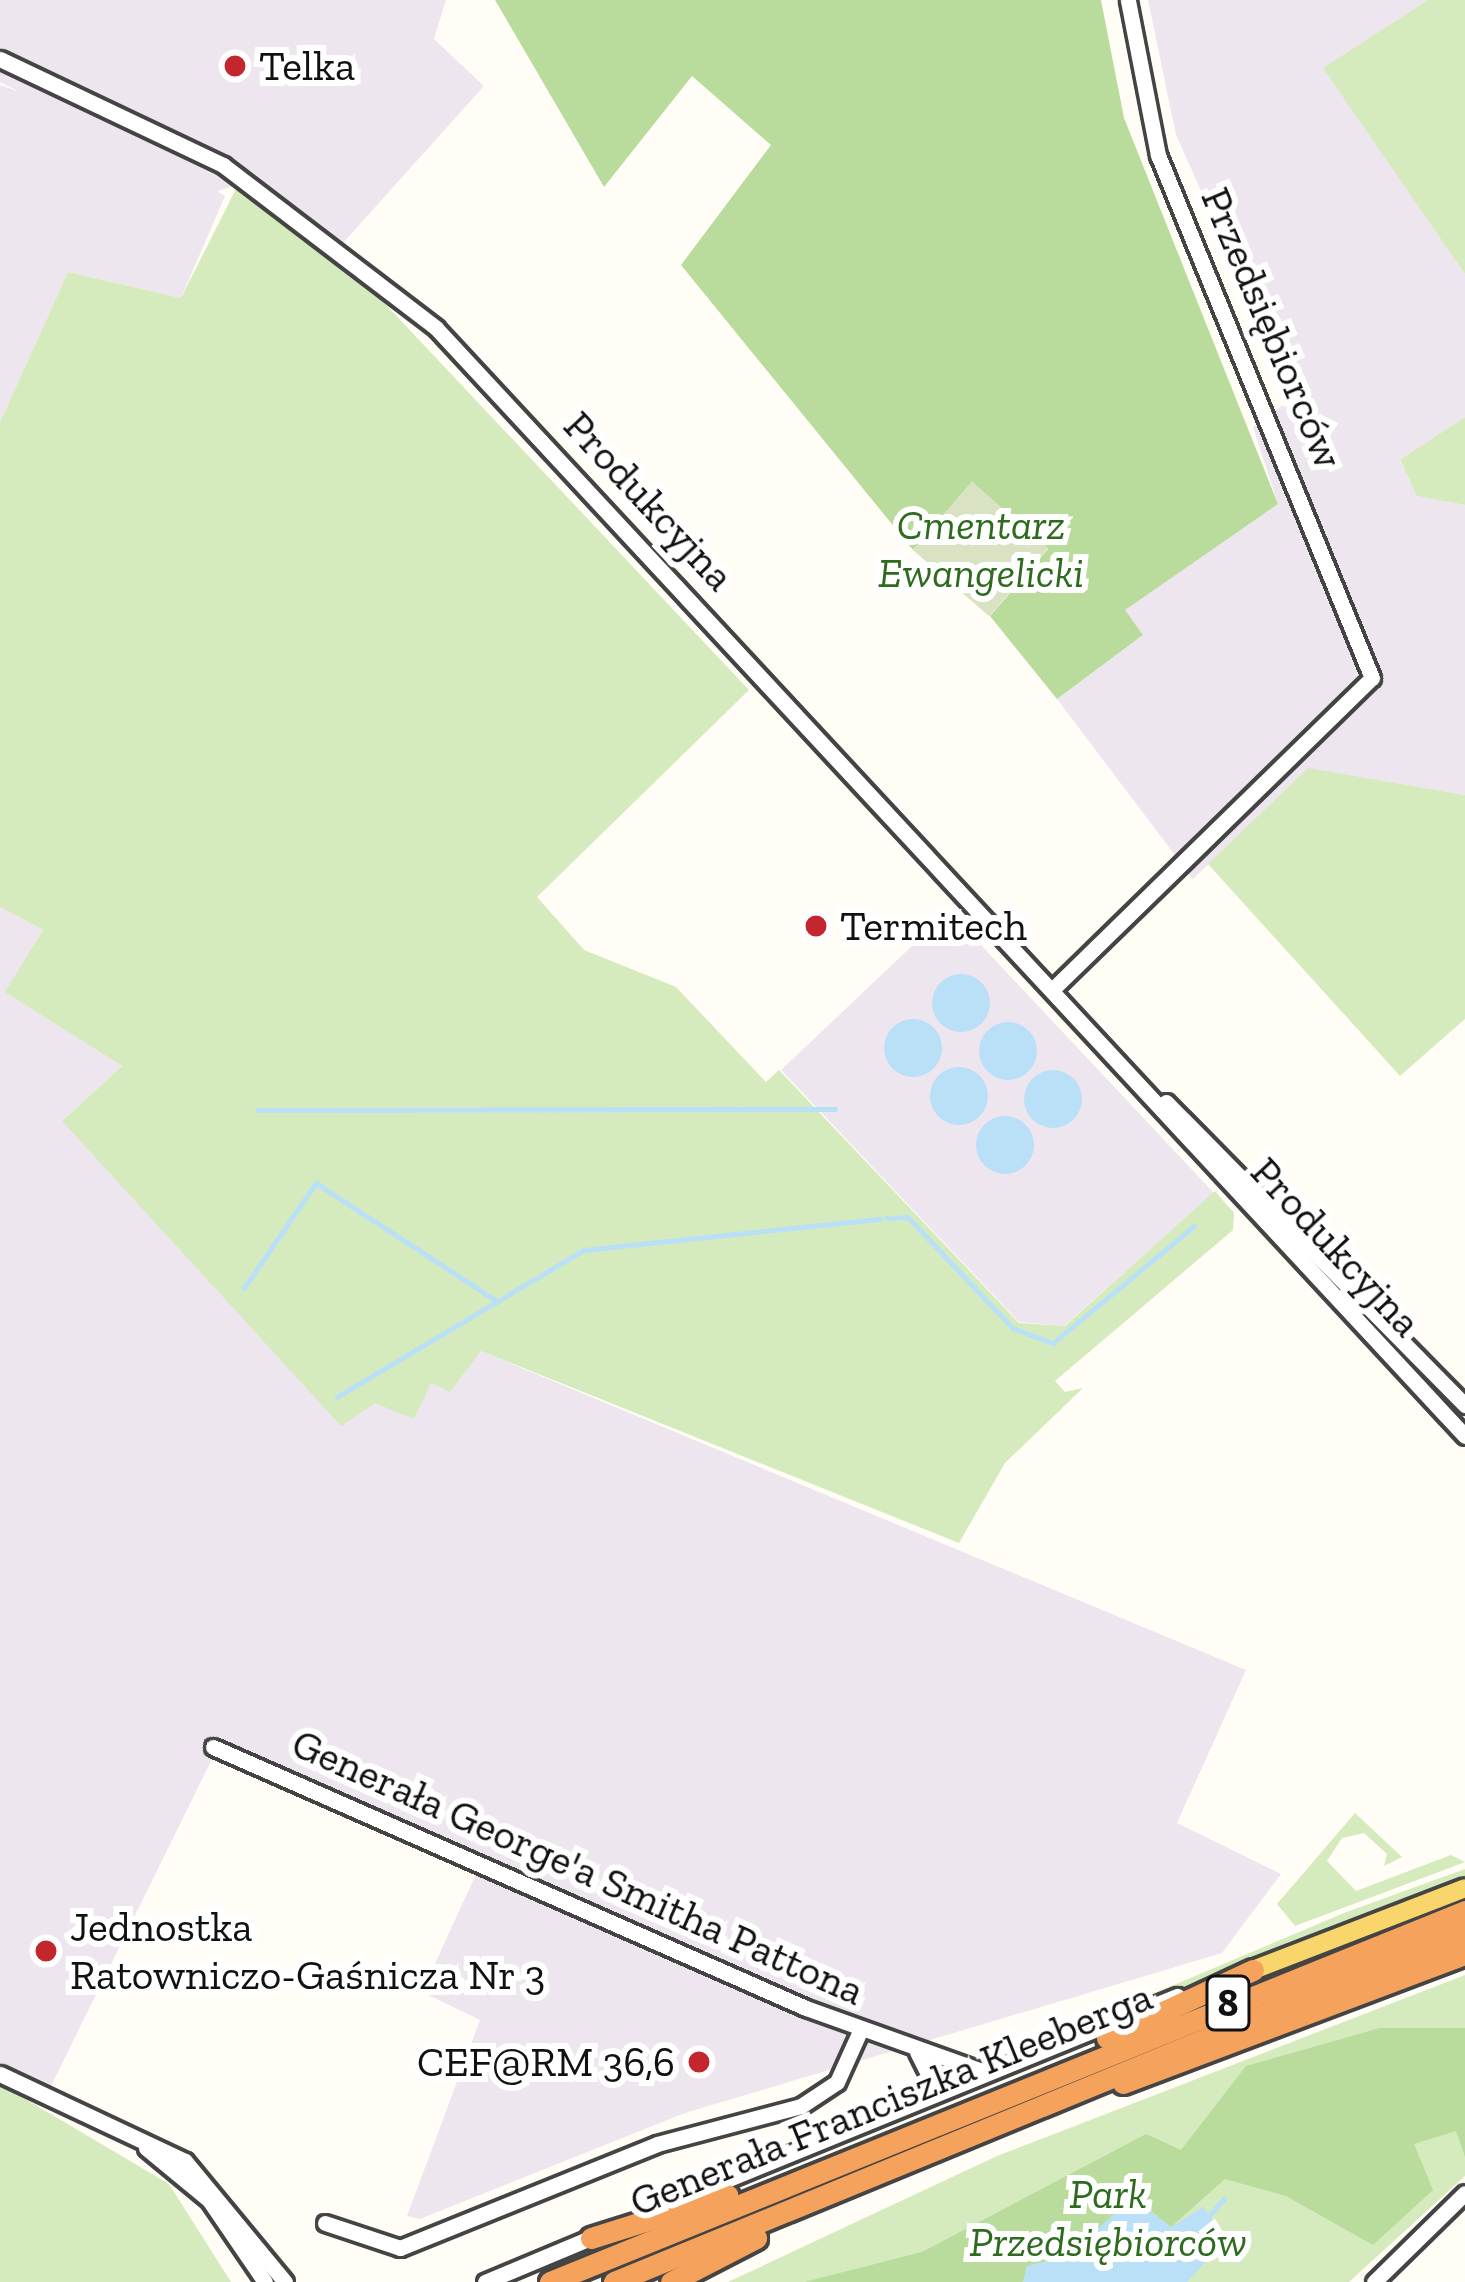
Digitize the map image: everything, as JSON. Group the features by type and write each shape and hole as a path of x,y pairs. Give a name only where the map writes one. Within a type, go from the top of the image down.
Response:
{"highway":[{"name":"Generała Franciszka Kleeberga","path":"550,2282 992,2098 1465,1911"},
{"name":"Generała Franciszka Kleeberga","path":"614,2282 1465,1932"},
{"path":"1048,2103 1180,2068 1465,1954"},
{"path":"992,2098 1253,1970"},
{"path":"591,2238 831,2165"},
{"path":"671,2282 850,2184"}],"main road":[{"path":"1253,1970 1465,1888"}],"street":[{"name":"Przedsiębiorców","path":"1056,986 1372,678 1159,155 1128,0"},
{"name":"Produkcyjna","path":"0,59 223,165 389,285 1056,986 1163,1101 1261,1222 1465,1436"},
{"name":"Produkcyjna","path":"1163,1101 1279,1208 1465,1406"},
{"path":"1261,1222 1279,1208"},
{"name":"Generała George'a Smitha Pattona","path":"213,1747 860,2030 986,2072"},
{"path":"485,2282 986,2072 1253,1970"},
{"path":"325,2223 400,2248 657,2144 801,2106 837,2082 860,2030"},
{"path":"915,2050 937,2092"},
{"path":"0,2074 124,2132 214,2187 285,2282"},
{"path":"124,2132 209,2200 265,2282"},
{"path":"1374,2282 1465,2193"},
{"path":"1387,2270 1405,2282"}],"shaded area":[{"path":"0,0 446,0 434,39 484,86 334,253 238,185 217,191 225,196 181,298 68,272 0,422 0,85 20,92 0,82"},
{"path":"1148,0 1465,0 1465,249 1454,257 1465,274 1465,417 1400,461 1417,495 1465,505 1465,795 1308,769 1193,879 1057,699 1142,636 1124,610 1278,504 1253,427 1294,397 1176,135"},
{"path":"0,907 43,930 6,992 122,1066 62,1121 375,1403 481,1351 1246,1670 1177,1823 1281,1874 1222,1953 685,2113 420,2219 407,2216 480,2020 422,1992 476,1874 214,1755 49,2090 0,2067"},
{"path":"949,911 1214,1193 1064,1326 1019,1322 781,1070"}],"green space":[{"path":"495,0 1101,0 1124,118 1278,504 1125,610 1143,635 1057,699 990,616 1048,549 972,482 913,550 681,265 771,145 692,76 604,187"},
{"path":"1428,0 1465,0 1465,274 1323,68"},
{"path":"238,185 373,291 749,690 537,897 584,950 676,987 766,1082 779,1070 1019,1323 1065,1326 1215,1191 1234,1213 1233,1230 1055,1381 1065,1392 1083,1388 1005,1463 959,1543 481,1351 450,1392 431,1383 414,1419 375,1403 341,1426 62,1121 122,1066 5,992 43,930 0,907 0,422 68,272 181,298"},
{"path":"1465,417 1465,505 1417,496 1400,460"},
{"name":"Cmentarz Ewangelicki","path":"972,482 1048,548 989,616 913,550"},
{"path":"1308,768 1465,795 1465,1019 1400,1076 1208,864"},
{"path":"1355,1813 1402,1857 1384,1866 1387,1854 1364,1833 1342,1838 1327,1861 1356,1891 1451,1855 1465,1862 1295,1926 1277,1904"},
{"path":"1465,1869 1465,1877 994,2061 1344,1913"},
{"name":"Park Przedsiębiorców","path":"1465,1975 1465,2176 1349,2282 728,2282 997,2156"},
{"name":"Park Przedsiębiorców","path":"1380,2028 1465,2028 1465,2157 1456,2131 1414,2144 1433,2190 1373,2245 1286,2196 1225,2179 1171,2227 1151,2211 1115,2214 1068,2256 1027,2266 1023,2282 804,2282 922,2252 1146,2134 1181,2150 1246,2066"},
{"path":"0,2084 169,2184 231,2282 0,2282"}],"water":[{"path":"961,974 982,982 990,1003 982,1024 961,1032 940,1024 932,1003 940,982"},
{"path":"913,1019 934,1027 942,1048 934,1069 913,1077 892,1069 884,1048 892,1027"},
{"path":"1008,1022 1029,1030 1037,1051 1029,1072 1008,1080 987,1072 979,1051 987,1030"},
{"path":"959,1067 980,1075 988,1096 980,1117 959,1125 938,1117 930,1096 938,1075"},
{"path":"1053,1070 1074,1078 1082,1099 1074,1120 1053,1128 1032,1120 1024,1099 1032,1078"},
{"path":"1005,1116 1026,1124 1034,1145 1026,1166 1005,1174 984,1166 976,1145 984,1124"},
{"path":"1203,2207 1227,2239 1187,2282 1023,2282 1027,2266 1068,2256 1114,2214 1150,2211 1171,2227"}],"waterway":[{"path":"258,1110 835,1109"},
{"path":"244,1288 316,1183 497,1301"},
{"path":"887,1218 908,1217 1013,1328 1053,1343 1194,1226"},
{"path":"337,1397 584,1250 880,1219"},
{"path":"1206,2219 1224,2199"}],"place":[{"name":"Telka","path":"235,66"},
{"name":"Termitech","path":"816,926"},
{"name":"Jednostka Ratowniczo-Gaśnicza Nr 3","path":"46,1951"},
{"name":"CEF@RM 36,6","path":"699,2062"}]}
